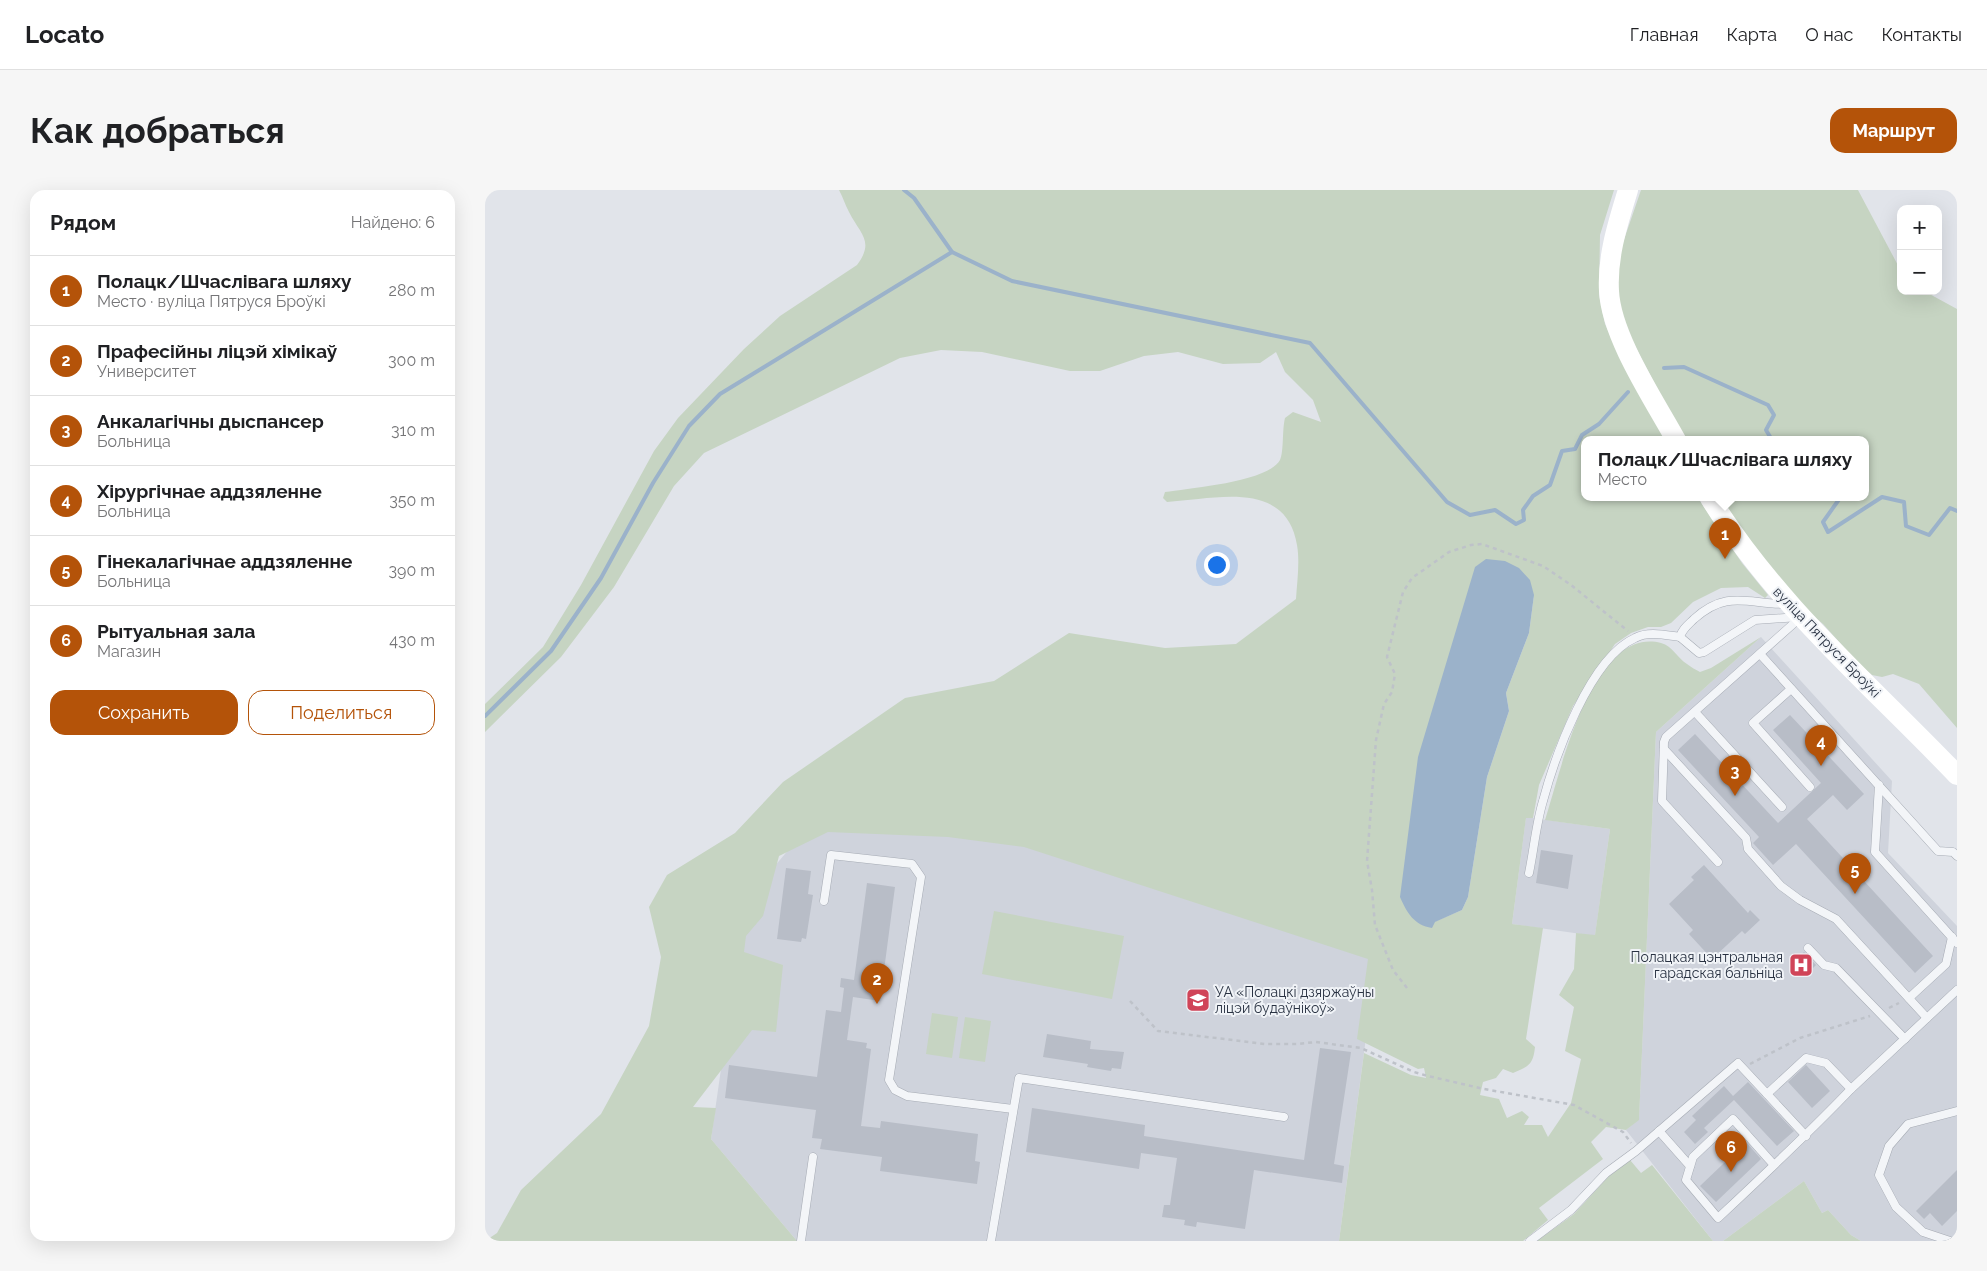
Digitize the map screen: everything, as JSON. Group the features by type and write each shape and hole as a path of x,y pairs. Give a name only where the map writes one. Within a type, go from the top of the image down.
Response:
{"main road":[{"path":"1628,190 1614,237 1609,266 1609,293 1615,321 1629,353 1674,436"},
{"name":"вуліца Пятруся Броўкі","path":"1712,501 1750,557 1795,611 1957,775"}],"lane":[{"path":"1680,637 1682,631 1701,613 1726,600 1745,599 1795,611"},
{"path":"1529,873 1542,802 1576,708 1618,648 1635,637 1651,634 1680,637 1699,653 1704,652 1755,620 1795,611"},
{"path":"1718,862 1662,801 1663,749 1666,737 1760,654 1795,611"},
{"path":"1760,654 1938,851 1953,852 1957,856"},
{"path":"1791,689 1753,723 1811,787"},
{"path":"1695,712 1782,806"},
{"path":"1663,749 1746,838 1748,849 1781,886 1800,900 1836,919 1927,1018"},
{"path":"1879,785 1875,852 1954,940 1946,964 1909,998"},
{"path":"824,901 831,855 912,864 921,876 889,1080 895,1090 907,1096 1013,1109"},
{"path":"1808,948 1824,965 1837,968 1905,1039"},
{"path":"1774,1166 1733,1119 1693,1157 1686,1180 1717,1218 1774,1166 1806,1136 1851,1089 1957,990"},
{"path":"1767,1094 1806,1058 1826,1063 1851,1089"},
{"path":"1530,1241 1571,1210 1606,1173 1659,1131 1738,1063 1806,1136"},
{"path":"991,1241 1019,1078 1283,1117"},
{"path":"1950,1241 1923,1232 1896,1206 1879,1175 1889,1146 1908,1124 1957,1111"},
{"path":"1659,1131 1690,1166"},
{"path":"801,1241 813,1157"}],"path":[{"path":"1407,988 1393,970 1375,925 1367,861 1376,740 1384,704 1392,692 1395,674 1387,657 1403,592 1412,578 1449,552 1471,544 1482,544 1543,566 1571,585 1635,637"},
{"path":"1742,1068 1800,1038 1880,1012 1909,998"},
{"path":"1130,1001 1158,1031 1265,1044 1316,1042 1361,1048 1414,1072 1484,1089 1574,1105 1623,1132 1636,1150"}],"shaded area":[{"name":"Полацкая цэнтральная гарадская бальніца","path":"1761,637 1892,781 1888,853 1957,926 1957,1241 1861,1241 1851,1235 1828,1210 1822,1213 1804,1181 1723,1241 1713,1241 1626,1130 1639,1119 1656,732"},
{"path":"835,795 1082,829 1378,947 1339,1241 797,1241 711,1139 745,901"},
{"path":"1526,817 1610,829 1595,936 1512,924"}],"green space":[{"path":"839,190 1614,190 1600,235 1599,294 1605,324 1620,357 1663,436 1581,436 1581,501 1700,501 1742,563 1768,595 1765,598 1748,587 1721,588 1693,602 1671,623 1661,627 1648,627 1631,633 1615,644 1573,706 1539,785 1533,818 1526,818 1512,924 1543,928 1526,1039 1535,1047 1529,1064 1513,1073 1503,1069 1496,1078 1483,1082 1480,1095 1499,1099 1507,1118 1522,1111 1529,1117 1524,1125 1542,1125 1548,1137 1571,1103 1581,1059 1565,1051 1574,1007 1559,995 1574,969 1576,933 1595,935 1610,829 1545,820 1570,739 1583,708 1598,679 1616,657 1637,644 1661,643 1672,649 1684,661 1700,672 1711,668 1761,637 1656,732 1639,1120 1626,1130 1606,1127 1591,1142 1603,1159 1539,1208 1548,1220 1523,1241 1339,1241 1364,1053 1411,1075 1426,1078 1424,1068 1418,1069 1357,1039 1368,959 1024,847 948,837 828,832 779,856 763,916 746,936 744,952 783,965 776,1032 752,1030 693,1107 716,1108 711,1139 797,1241 485,1241 497,1233 521,1190 601,1114 649,1026 661,957 649,907 667,875 735,833 783,782 905,698 994,681 1069,633 1165,648 1236,644 1296,599 1297,545 1290,524 1279,510 1264,502 1246,498 1206,498 1167,502 1163,498 1165,492 1245,479 1273,468 1281,456 1285,418 1293,412 1321,422 1313,400 1285,372 1276,352 1260,363 1223,364 1178,352 1144,356 1100,371 1070,371 982,352 941,350 900,358 704,453 674,486 614,587 561,657 485,732 485,704 543,647 581,585 654,451 678,418 744,349 780,316 857,265 865,250 865,243","holes":["1534,595 1529,633 1506,693 1509,711 1487,777 1468,897 1462,910 1434,922"]},
{"path":"1641,190 1858,190 1897,263 1897,295 1931,295 1957,309 1957,728 1919,684 1893,674 1882,677 1872,675 1858,663 1823,624 1794,600 1719,501 1869,501 1869,436 1682,436 1621,319 1615,266"},
{"path":"994,911 1124,936 1112,999 982,974"},
{"path":"932,1013 958,1017 952,1058 926,1054"},
{"path":"965,1017 991,1021 985,1062 959,1058"},
{"path":"1630,1160 1641,1173 1652,1165 1713,1241 1537,1241 1574,1214 1608,1177"},
{"path":"1804,1181 1822,1213 1828,1210 1851,1235 1861,1241 1723,1241"}],"water":[{"path":"1486,559 1505,561 1519,568 1530,580 1534,595 1529,633 1506,693 1509,711 1487,777 1468,897 1462,910 1435,922 1432,928 1416,921 1405,908 1400,897 1418,757 1475,567"}],"building":[{"path":"1790,715 1864,794 1847,810 1833,795 1807,819 1933,956 1915,973 1796,844 1773,865 1753,843 1759,837 1678,750 1695,734 1778,823 1821,783 1773,730"},
{"path":"1541,850 1573,855 1568,889 1536,883"},
{"path":"1704,865 1748,913 1750,910 1760,920 1745,934 1742,931 1712,959 1689,934 1693,930 1669,904 1694,880 1691,877"},
{"path":"786,868 811,871 808,894 813,895 806,939 802,938 801,942 777,939"},
{"path":"867,883 895,887 880,1001 853,997 847,1040 867,1043 866,1048 871,1049 861,1126 880,1128 881,1121 978,1134 975,1161 980,1162 977,1184 880,1171 882,1157 820,1149 822,1139 812,1138 816,1110 725,1098 729,1065 817,1077 826,1010 841,1012 844,988 840,987 841,978 854,980"},
{"path":"1804,952 1816,965 1810,971 1797,959"},
{"path":"1047,1034 1091,1041 1090,1049 1124,1052 1121,1069 1112,1068 1111,1071 1087,1067 1088,1064 1043,1057"},
{"path":"1320,1048 1351,1052 1334,1164 1344,1166 1342,1183 1254,1170 1245,1229 1197,1222 1196,1227 1184,1225 1185,1220 1162,1217 1164,1205 1170,1205 1177,1158 1141,1153 1139,1169 1026,1152 1032,1108 1145,1125 1144,1136 1304,1160"},
{"path":"1806,1065 1830,1091 1812,1108 1788,1082"},
{"path":"1748,1082 1794,1131 1777,1146 1734,1100 1704,1128 1708,1132 1695,1144 1684,1132 1696,1120 1692,1116 1724,1086 1733,1096"},
{"path":"1746,1142 1761,1159 1716,1202 1700,1186"},
{"path":"1957,1170 1957,1211 1942,1226 1930,1213 1924,1219 1916,1211"}],"waterway":[{"path":"904,190 914,198 952,252 1012,281 1310,343 1447,502 1470,515 1495,510 1516,524 1524,520 1523,510 1533,496 1550,485 1562,451 1575,449 1581,437"},
{"path":"485,716 551,651 601,578 653,483 689,426 720,394 952,252"},
{"path":"1664,368 1684,367 1768,405 1774,415 1766,430 1770,436"},
{"path":"1582,436 1599,424 1628,392"},
{"path":"1838,501 1823,522 1828,532 1882,497 1904,502 1906,526 1929,535 1950,508 1957,511"}],"place":[{"name":"Полацк/Шчаслівага шляху","path":"1725,559"},
{"name":"Хірургічнае аддзяленне","path":"1821,766"},
{"name":"Анкалагічны дыспансер","path":"1735,796"},
{"name":"Гінекалагічнае аддзяленне","path":"1855,894"},
{"name":"Полацкая цэнтральная гарадская бальніца","path":"1801,965"},
{"name":"УА «Полацкі дзяржаўны ліцэй будаўнікоў»","path":"1198,1000"},
{"name":"Прафесійны ліцэй хімікаў","path":"877,1004"},
{"name":"Рытуальная зала","path":"1731,1172"}]}
